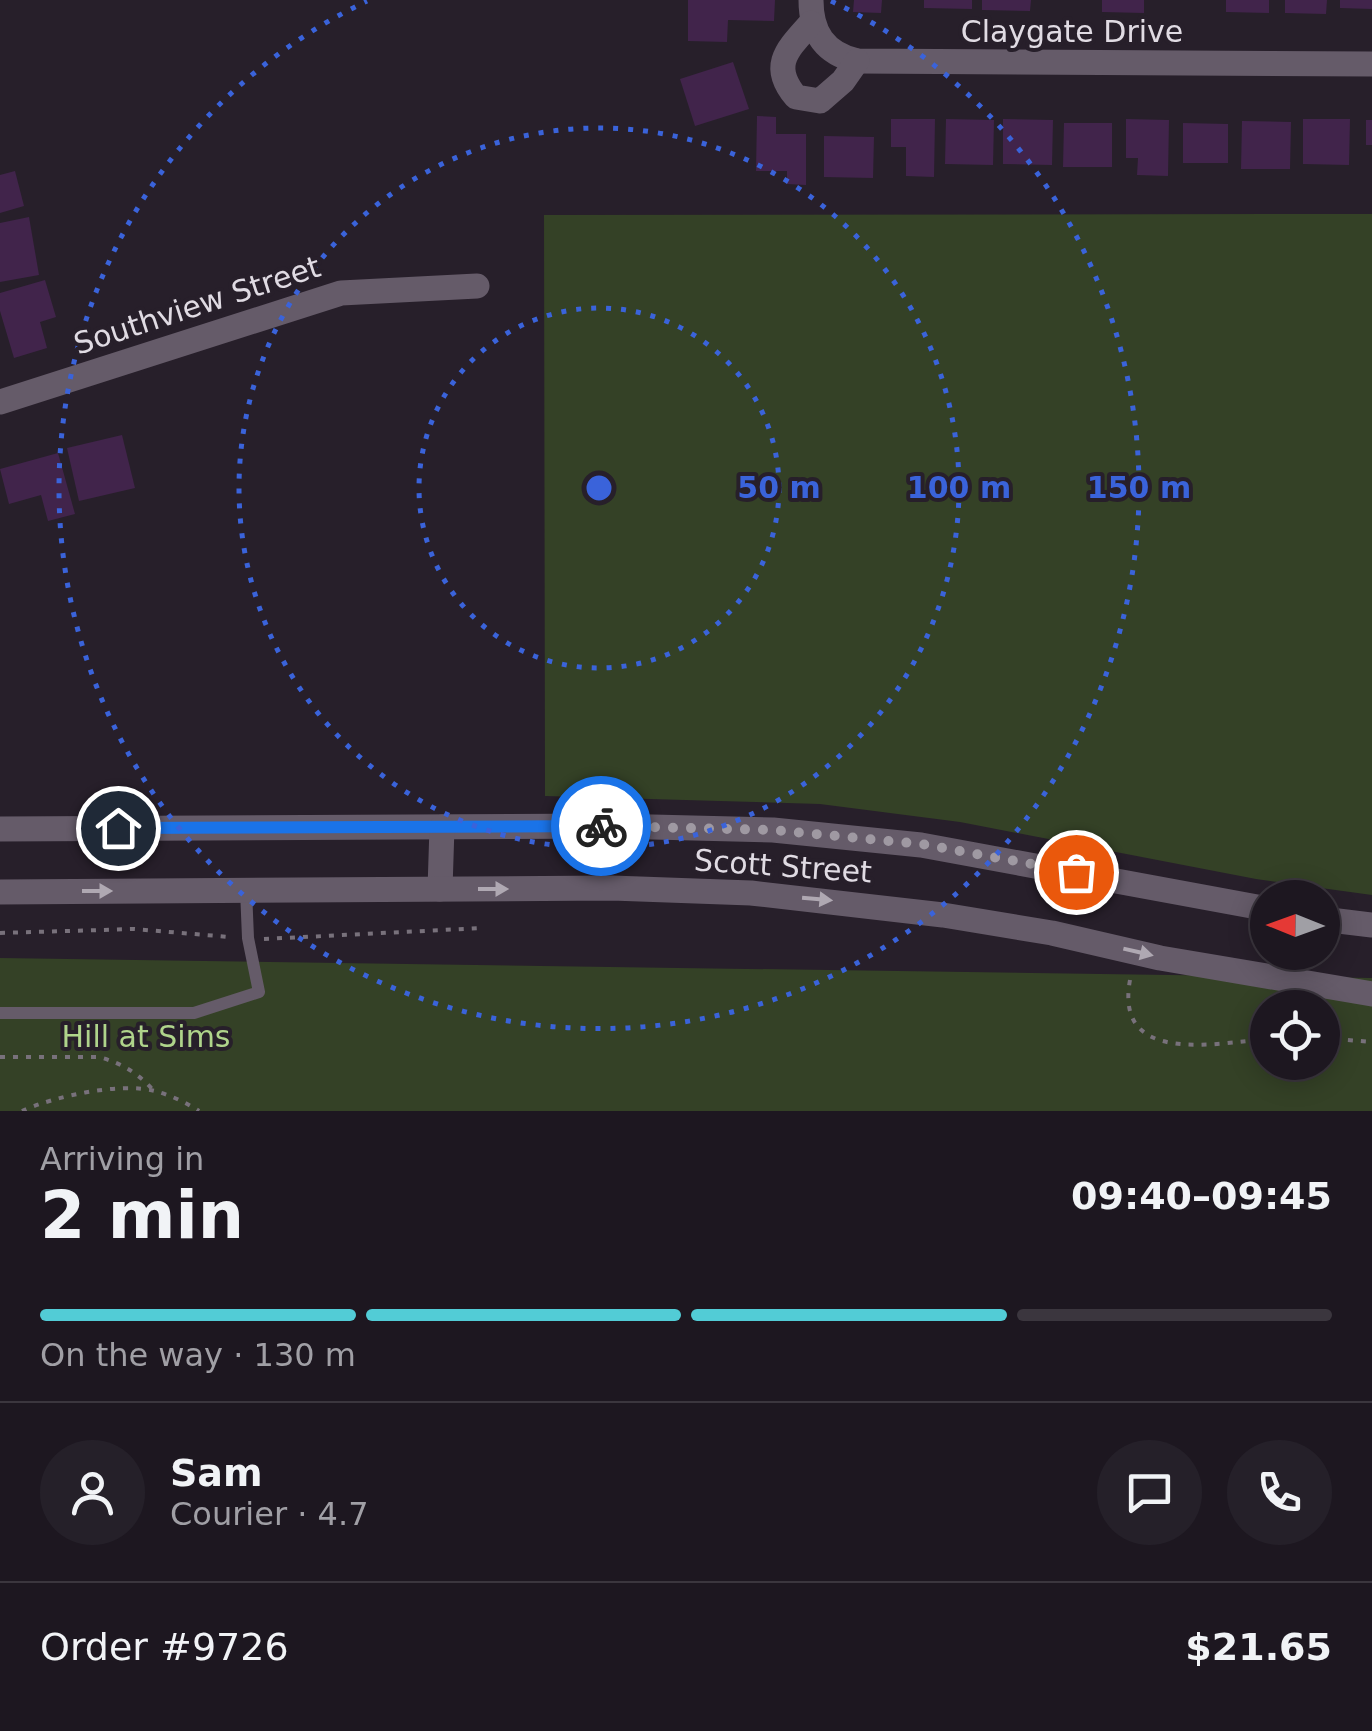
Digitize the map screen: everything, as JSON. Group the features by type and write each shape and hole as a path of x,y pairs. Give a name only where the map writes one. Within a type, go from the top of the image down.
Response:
{"main road":[{"path":"811,11 825,47 857,61 844,82 820,101 796,97 782,76 782,62 811,11"},
{"name":"Claygate Drive","path":"857,61 1372,64"},
{"name":"Southview Street","path":"0,402 341,293 477,286"},
{"name":"Scott Street","path":"0,829 612,826 773,830 921,844 1250,906"},
{"path":"440,889 442,827"},
{"name":"Scott Street","path":"0,892 612,888 750,893 845,901 1052,933 1160,958 1372,994"},
{"path":"1340,921 1372,925"},
{"path":"1287,979 1289,970"}],"lane":[{"path":"0,1013 194,1013 259,992 248,938 246,890"}],"path":[{"path":"1130,980 1126,1000 1130,1016 1142,1033 1164,1044 1250,1040"},
{"path":"1340,1039 1372,1042"},
{"path":"0,1057 98,1057 114,1061 140,1075 153,1090 199,1111"},
{"path":"22,1111 44,1101 90,1091 153,1090"}],"green space":[{"path":"1372,214 1372,895 1340,891 1340,880 1256,879 960,822 820,804 545,796 544,215"},
{"name":"Hill at Sims","path":"0,958 1372,978 1372,1111 0,1111"}],"building":[{"path":"688,0 775,0 774,21 728,20 727,42 688,41"},
{"path":"854,0 882,0 881,13 853,12"},
{"path":"924,0 972,0 972,9 924,8"},
{"path":"982,0 1031,0 1030,11 982,10"},
{"path":"1102,0 1144,0 1144,13 1102,12"},
{"path":"1226,0 1269,0 1269,13 1226,12"},
{"path":"1285,0 1327,0 1326,14 1285,13"},
{"path":"1340,0 1372,0 1372,9 1340,8"},
{"path":"733,62 749,109 695,126 680,79"},
{"path":"757,116 776,117 776,134 806,134 806,185 787,184 787,171 756,171"},
{"path":"891,119 935,119 934,177 906,176 906,147 891,147"},
{"path":"946,119 994,120 993,165 945,164"},
{"path":"1003,119 1053,120 1052,165 1003,164"},
{"path":"1126,119 1169,120 1168,176 1137,175 1138,158 1126,158"},
{"path":"1303,119 1350,119 1349,165 1303,164"},
{"path":"1366,120 1372,120 1372,145 1366,145"},
{"path":"1242,121 1291,122 1290,169 1241,169"},
{"path":"1064,123 1112,123 1112,167 1063,167"},
{"path":"1183,123 1228,124 1228,163 1183,163"},
{"path":"824,136 874,137 873,178 824,177"},
{"path":"15,171 24,206 0,213 0,175"},
{"path":"29,217 39,275 0,282 0,223"},
{"path":"45,280 56,317 40,322 47,348 14,358 0,311 0,293"},
{"path":"122,435 135,488 79,501 67,448"},
{"path":"58,453 75,514 48,521 41,495 9,504 0,469"}],"way so far":[{"path":"601,826 773,830 921,844 1076,872"}],"route":[{"path":"118,828 601,826"}]}
